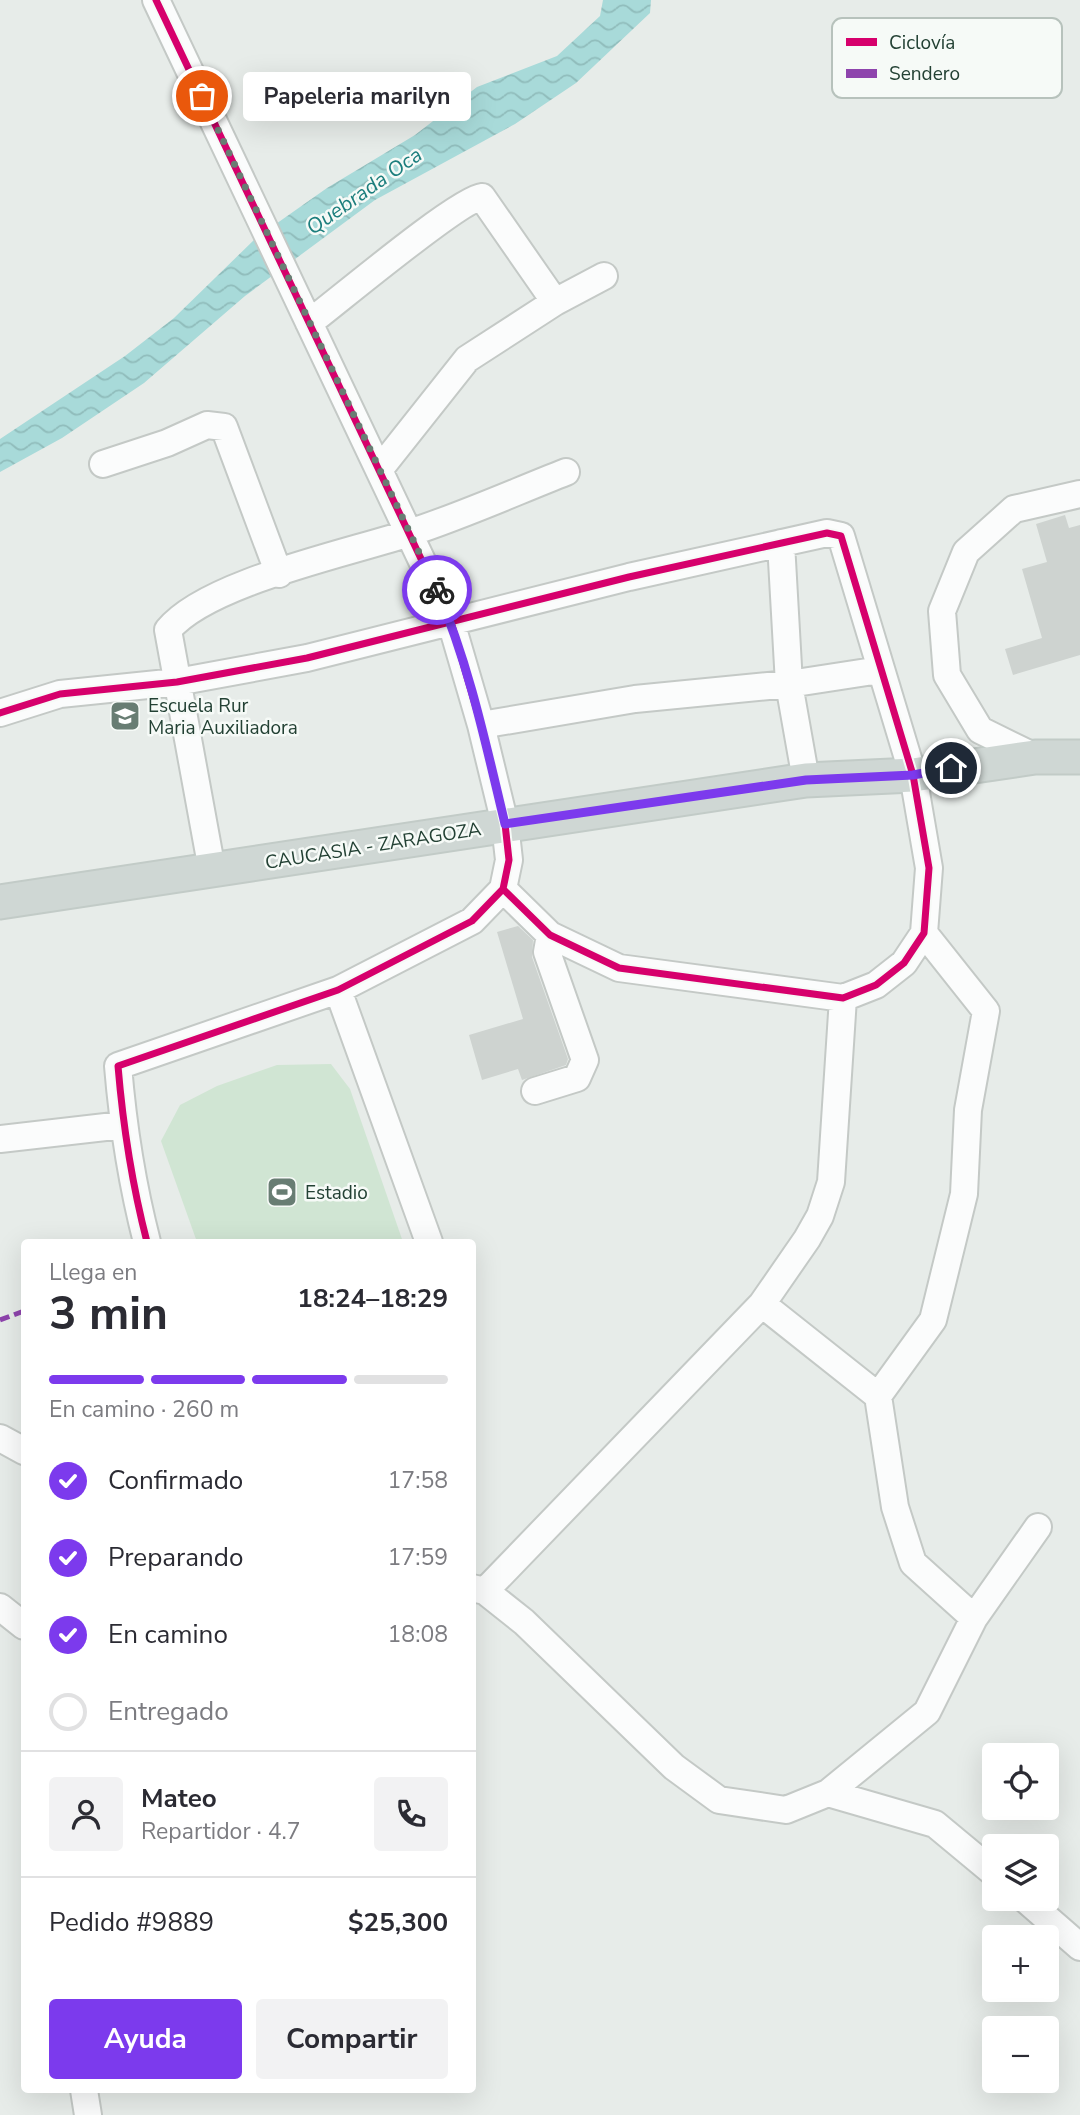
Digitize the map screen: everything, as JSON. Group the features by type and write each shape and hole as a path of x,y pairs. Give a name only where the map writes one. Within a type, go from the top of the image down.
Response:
{"main road":[{"name":"CAUCASIA - ZARAGOZA","path":"0,902 806,780 913,775 1035,757 1080,757"}],"street":[{"path":"146,1239 134,1191 123,1125 118,1066 338,990 472,921 503,889 509,860 505,824 481,725 451,622 156,0"},
{"path":"309,323 447,216 482,197 555,302"},
{"path":"379,470 467,359 555,302 604,276"},
{"path":"103,464 167,443 207,425 224,427 279,574"},
{"path":"212,870 168,630 180,615 205,599 411,533 566,472"},
{"path":"1035,757 981,730 947,675 942,611 966,552 1014,509 1080,494"},
{"path":"0,712 60,694 177,682 307,658 781,543 827,533 841,536 913,775 929,868 924,933 904,962 876,985 843,998 619,968 550,935 503,889"},
{"path":"781,543 789,684 806,780"},
{"path":"481,725 635,699 789,684 880,670"},
{"path":"878,1396 933,1320 964,1194 968,1111 986,1011 924,933"},
{"path":"535,1091 578,1078 585,1060 547,952 550,935"},
{"path":"338,990 428,1239"},
{"path":"843,998 831,1182 813,1227 762,1304 479,1590 524,1622 674,1767 719,1800 786,1810 828,1793 927,1712 974,1618 1038,1527"},
{"path":"0,1139 123,1125"},
{"path":"762,1304 878,1396 895,1507 913,1563 974,1618"},
{"path":"0,1438 21,1449"},
{"path":"0,1607 21,1624"},
{"path":"828,1793 935,1824 982,1863"},
{"path":"1039,1911 1080,1947"},
{"path":"84,2093 88,2115"}],"green space":[{"name":"Estadio","path":"331,1064 350,1089 402,1239 196,1239 161,1141 180,1105 217,1086 277,1065"}],"water":[{"name":"Quebrada Oca","path":"603,0 651,0 650,13 576,83 515,124 375,200 245,296 144,383 62,438 0,472 0,439 125,356 174,318 256,238 327,188 415,135 477,87 557,56 600,16"}],"building":[{"path":"1065,515 1069,528 1080,525 1080,655 1013,675 1005,649 1042,638 1022,569 1047,562 1036,524"},
{"path":"518,926 533,940 532,957 568,1059 566,1065 522,1080 518,1069 482,1080 469,1035 523,1019 497,932"}],"marked path":[{"path":"0,1320 21,1312"}],"cycle path":[{"path":"146,1239 129,1155 118,1066 338,990 472,921 503,889 509,860 505,824 481,725 451,622 156,0"},
{"path":"0,713 60,694 177,682 307,658 629,577 827,533 841,536 913,775 929,868 924,933 904,963 876,985 843,998 619,968 550,935 503,889"}],"way so far":[{"path":"202,96 437,590"}],"place":[{"name":"Papeleria marilyn","path":"202,96"},
{"name":"Escuela Rur Maria Auxiliadora","path":"125,716"},
{"name":"Estadio","path":"282,1192"}],"route":[{"path":"437,590 451,622 481,725 505,824 806,780 913,775 951,768"}]}
